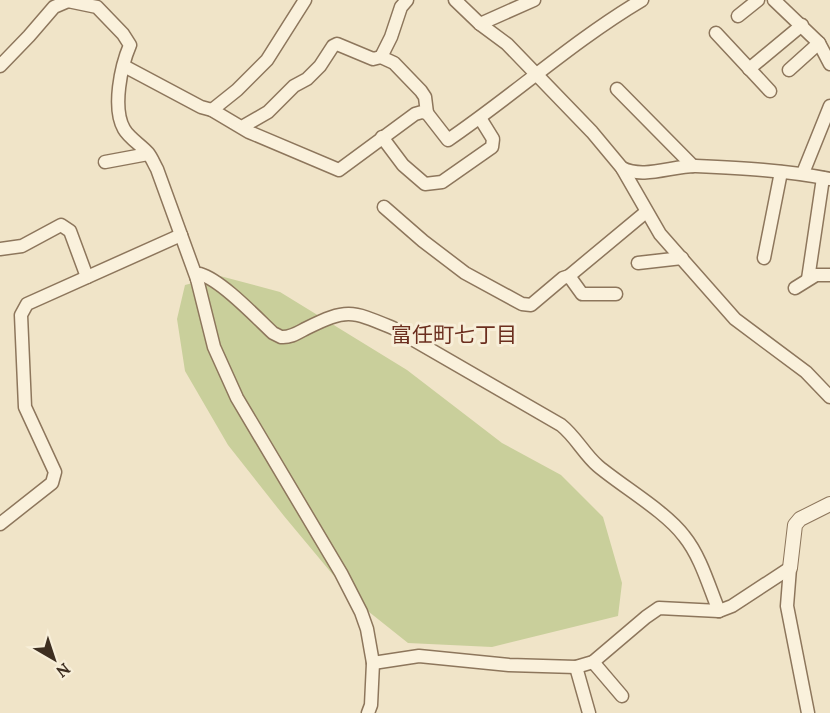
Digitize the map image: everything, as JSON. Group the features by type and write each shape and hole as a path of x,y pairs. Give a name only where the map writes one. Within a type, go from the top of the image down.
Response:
{"street":[{"path":"212,110 237,90 267,60 305,0"},
{"path":"381,57 406,0"},
{"path":"455,0 480,24 507,44 592,132 622,168 660,234 735,319 806,372 830,397"},
{"path":"480,24 534,0"},
{"path":"242,127 268,112 294,86 320,66 333,46 338,44 373,59 381,57 393,63 422,92 427,113 448,140 607,20 642,0"},
{"path":"738,16 758,0"},
{"path":"774,0 819,43 830,64"},
{"path":"0,66 29,36 50,4 68,1 100,3 130,45 125,57 118,96 124,129 148,154 157,169 197,279 214,347 237,398 341,573 361,612 367,629 373,663 371,705 368,713"},
{"path":"749,69 801,25"},
{"path":"716,33 770,91"},
{"path":"789,70 819,43"},
{"path":"124,66 201,107 212,110 249,132 339,170 415,114 427,113"},
{"path":"617,89 693,166"},
{"path":"803,173 826,126 830,106"},
{"path":"382,137 403,165 425,184 442,182 492,147 494,139 480,118"},
{"path":"105,162 148,154"},
{"path":"622,168 636,172 693,166 803,173 826,178 808,279"},
{"path":"764,258 781,172"},
{"path":"384,207 465,273 522,304 531,305 563,278 570,276 646,212"},
{"path":"0,249 22,246 61,225 70,231 87,277"},
{"path":"0,524 52,483 55,472 25,407 21,315 27,304 181,235"},
{"path":"638,263 682,258"},
{"path":"197,279 200,274 218,283 273,333 281,337 294,335 339,314 347,313 374,320 393,328 561,425 596,464 654,508 684,535 703,571 719,611"},
{"path":"795,288 816,275 830,274"},
{"path":"570,276 582,294 616,294"},
{"path":"808,713 787,606 790,567 795,525 800,519 830,504"},
{"path":"373,663 418,656 509,665 576,667 593,662 660,608 719,611 732,606 790,567"},
{"path":"593,662 622,696"},
{"path":"576,667 589,713"}],"green space":[{"path":"220,276 280,292 407,370 502,443 561,475 603,517 622,583 618,616 492,647 408,643 354,600 228,445 185,371 177,319 185,285"}],"district":[{"name":"富任町七丁目","path":"454,335"}]}
